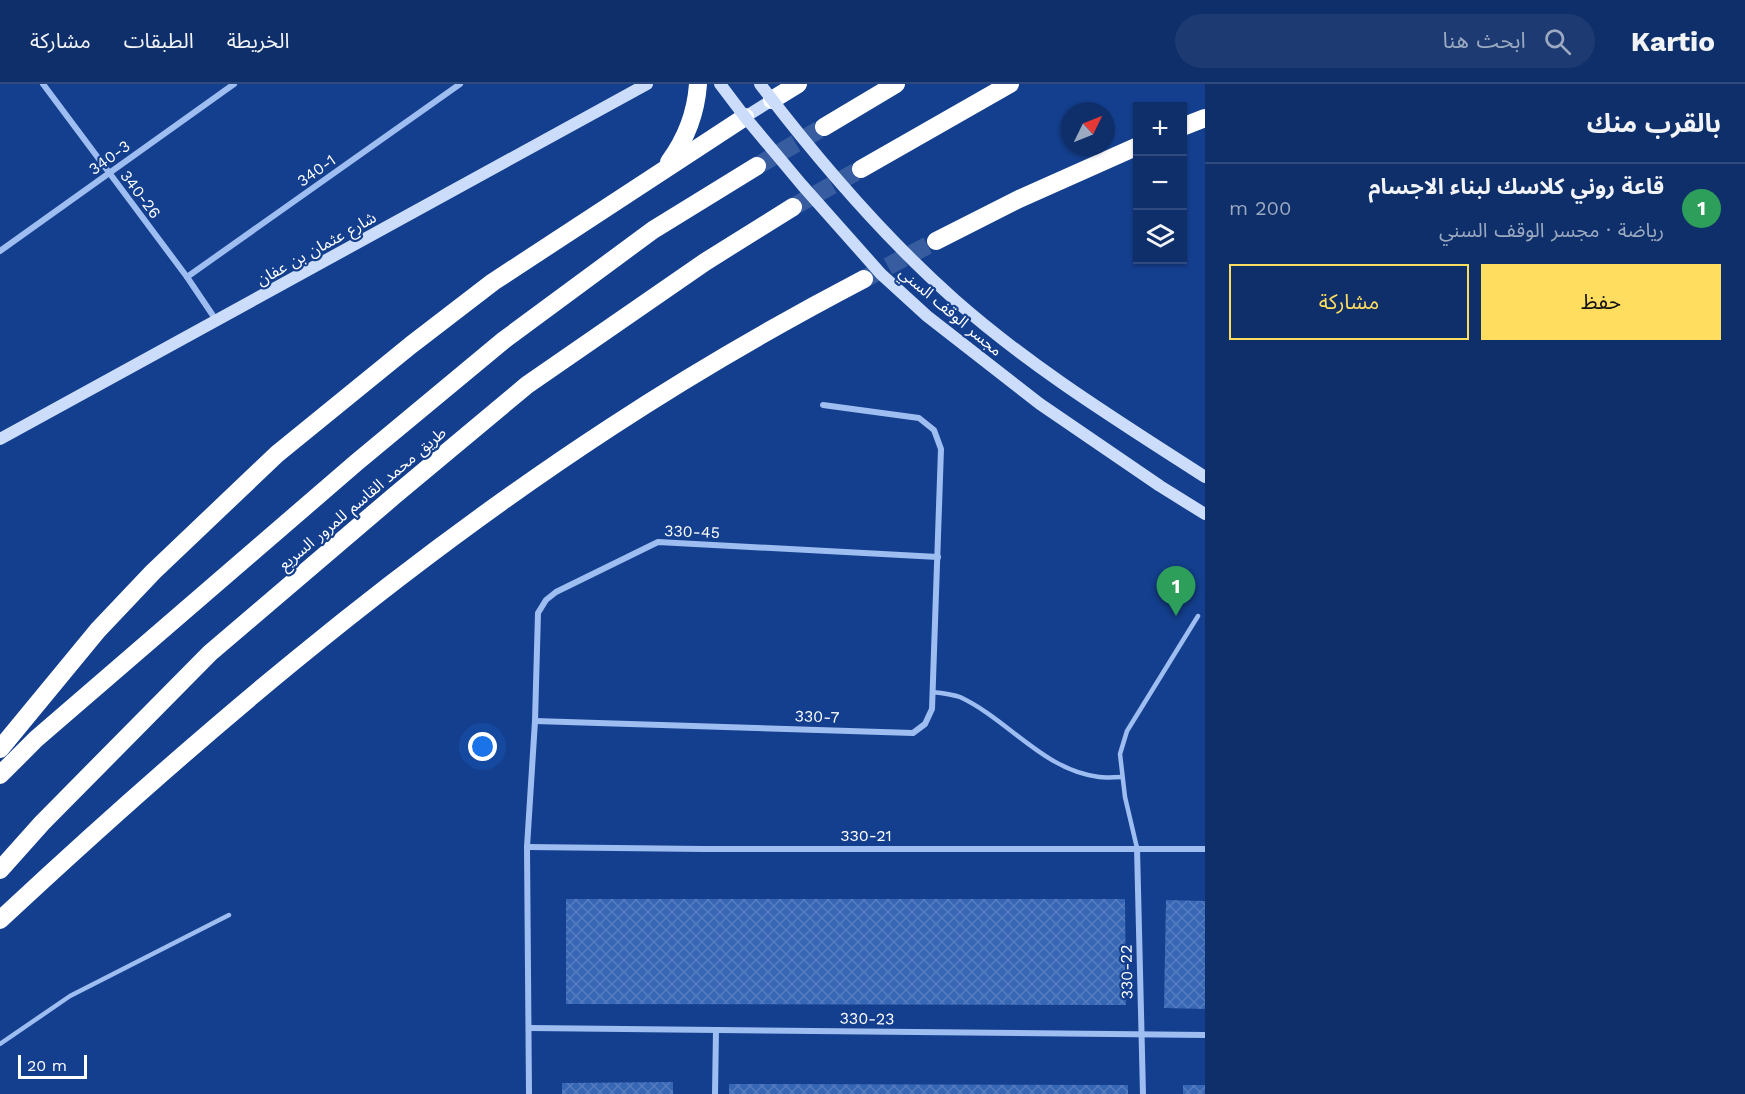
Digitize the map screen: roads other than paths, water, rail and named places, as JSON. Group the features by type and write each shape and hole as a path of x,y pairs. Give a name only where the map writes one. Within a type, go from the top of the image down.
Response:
{"highway":[{"path":"664,169 686,135 693,115 698,84"},
{"path":"772,100 798,84"},
{"path":"824,127 896,84"},
{"path":"861,169 1010,84"},
{"path":"0,748 98,630 168,558 277,454 493,282 745,117"},
{"path":"1187,125 1205,118"},
{"path":"936,241 1019,199 1133,148"},
{"name":"طريق محمد القاسم للمرور السريع","path":"0,775 36,740 348,470 504,340 653,230 758,166"},
{"name":"طريق محمد القاسم للمرور السريع","path":"0,870 42,823 210,653 394,496 527,385 705,262 793,207"},
{"path":"0,920 198,744 339,626 440,548 543,473 622,420 754,339 864,279"}],"street":[{"name":"340-26","path":"43,84 187,277 217,321"},
{"name":"340-3","path":"0,251 234,84"},
{"name":"340-1","path":"187,277 460,84"},
{"name":"شارع عثمان بن عفان","path":"0,439 647,84"},
{"name":"مجسر الوقف السني","path":"720,84 745,117 881,274 927,316 1040,404 1205,514"},
{"name":"مجسر الوقف السني","path":"760,84 851,194 919,268 957,302 1037,366 1205,477"},
{"path":"745,117 772,100"},
{"name":"330-7","path":"535,721 913,733 925,724 933,709 941,449 934,430 919,418 823,405"},
{"name":"330-45","path":"529,1094 527,847 535,721 538,613 546,600 556,592 658,542 938,557"},
{"name":"330-21","path":"527,847 1205,849"},
{"name":"330-22","path":"1137,848 1143,1094"},
{"name":"330-23","path":"530,1028 1205,1035"},
{"path":"715,1094 716,1030"}],"lane":[{"path":"1137,848 1122,777 1120,754 1127,731 1198,616"},
{"path":"933,692 958,696 968,701 1052,760 1068,768 1099,777 1122,777"},
{"path":"0,1044 70,996 228,915"}],"tunnel":[{"path":"757,166 824,127"},
{"path":"793,207 861,169"},
{"path":"864,279 936,241"}],"place":[{"name":"قاعة روني كلاسك لبناء الاجسام","path":"1176,616"}]}
